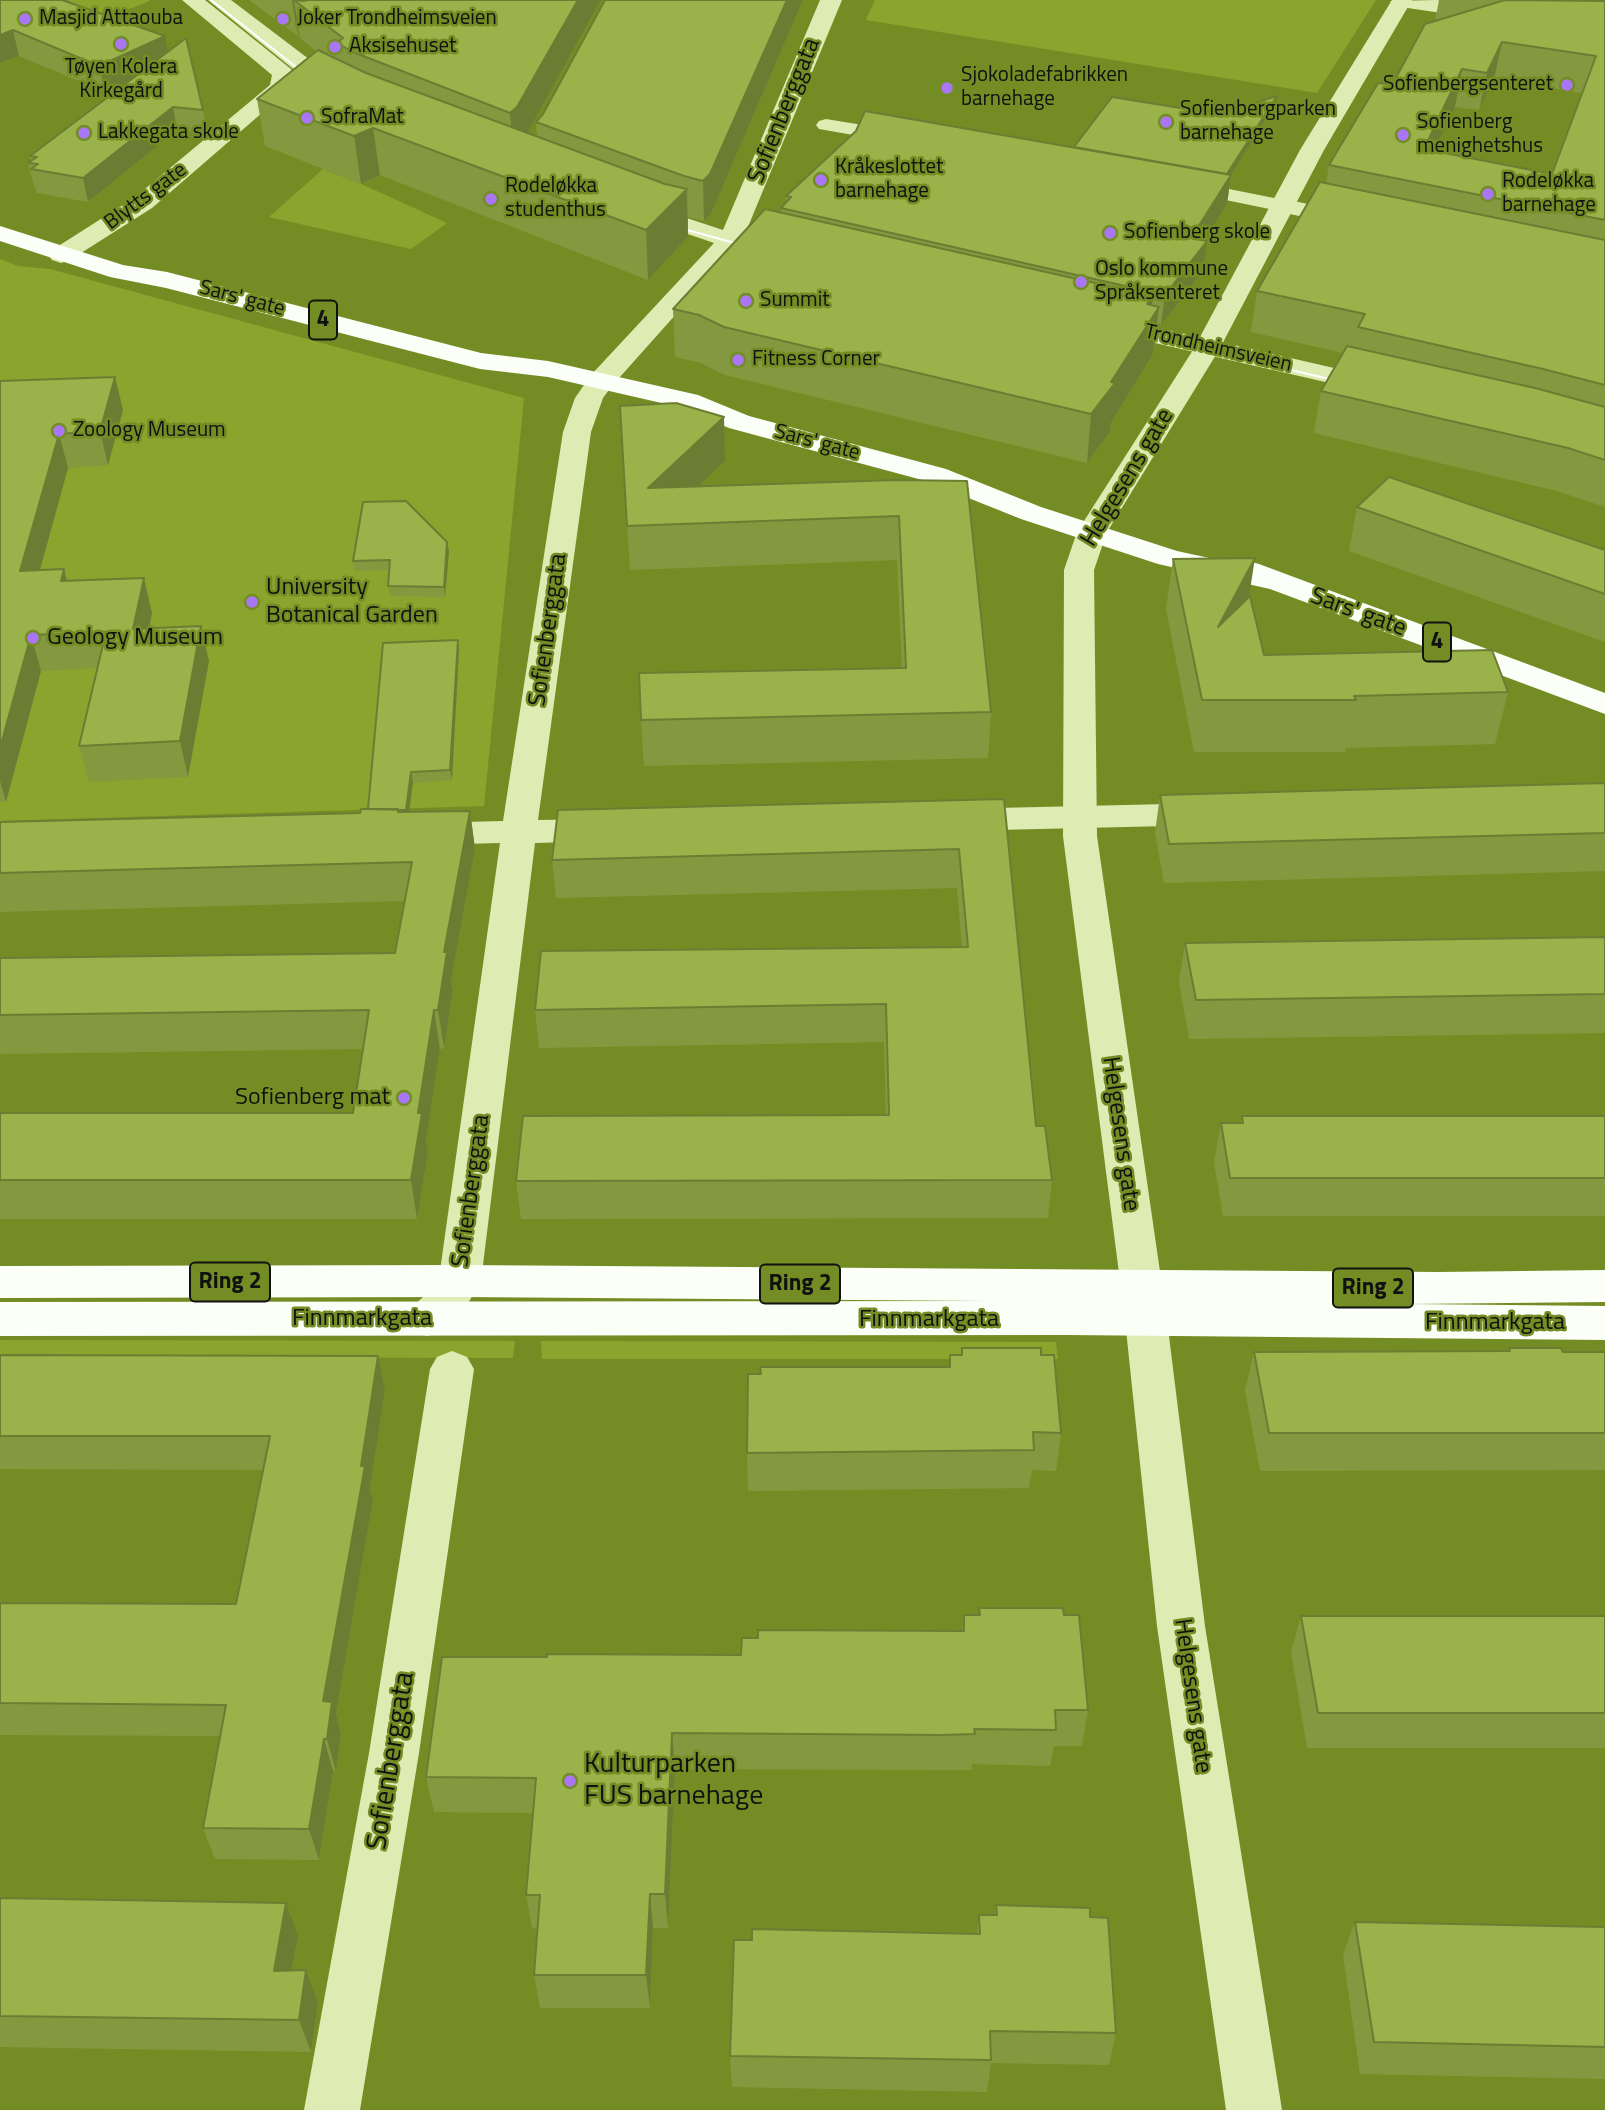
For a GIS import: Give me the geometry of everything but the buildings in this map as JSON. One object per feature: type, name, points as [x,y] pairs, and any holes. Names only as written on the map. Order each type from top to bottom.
[{"type":"main road","name":"Sars' gate","points":[[0,220],[22,224],[119,272],[167,280],[480,361],[548,369],[595,390],[678,415],[739,422],[936,475],[1046,492],[1169,558],[1269,580],[1605,704]]},
{"type":"main road","name":"Sars' gate","points":[[0,233],[70,249]]},
{"type":"main road","name":"Finnmarkgata","points":[[0,1282],[460,1281],[1143,1303],[1605,1323]]},
{"type":"main road","name":"Finnmarkgata","points":[[0,1319],[427,1319],[1143,1303],[1605,1286]]},
{"type":"street","name":"Blytts gate","points":[[70,249],[143,203],[276,93],[284,80],[283,74],[192,0]]},
{"type":"street","points":[[218,0],[326,84],[362,103]]},
{"type":"street","name":"Sofienberggata","points":[[427,1319],[448,1300],[460,1281],[577,432],[595,390],[731,238],[742,218],[831,0]]},
{"type":"street","points":[[1402,1],[1510,17]]},
{"type":"street","name":"Helgesens gate","points":[[1254,2110],[1181,1626],[1143,1303],[1079,817],[1077,591],[1083,555],[1099,521],[1208,347],[1312,150],[1402,1]]},
{"type":"street","points":[[826,125],[920,141]]},
{"type":"street","points":[[1167,183],[1381,226]]},
{"type":"street","points":[[614,200],[677,225],[808,255]]},
{"type":"street","name":"Trondheimsveien","points":[[1080,317],[1405,392]]},
{"type":"street","points":[[916,821],[1248,813]]},
{"type":"street","points":[[384,834],[642,829]]},
{"type":"street","name":"Sofienberggata","points":[[332,2110],[394,1753],[452,1369]]},
{"type":"green space","points":[[67,0],[149,0],[150,1],[103,19]]},
{"type":"green space","points":[[875,0],[1376,0],[1317,93],[866,20]]},
{"type":"green space","points":[[323,169],[447,223],[411,249],[269,217]]},
{"type":"green space","name":"University Botanical Garden","points":[[0,259],[18,266],[50,269],[524,398],[484,806],[0,821]]},
{"type":"green space","points":[[0,1340],[515,1341],[513,1358],[0,1357]]},
{"type":"green space","points":[[541,1341],[1056,1342],[1058,1359],[542,1359]]},
{"type":"tram line","points":[[211,0],[310,78]]},
{"type":"tram line","points":[[669,225],[753,248]]},
{"type":"tram line","points":[[1135,334],[1347,383]]},
{"type":"place","name":"Masjid Attaouba","points":[[25,19]]},
{"type":"place","name":"Joker Trondheimsveien","points":[[283,19]]},
{"type":"place","name":"Tøyen Kolera Kirkegård","points":[[121,44]]},
{"type":"place","name":"Aksisehuset","points":[[335,47]]},
{"type":"place","name":"Sofienbergsenteret","points":[[1567,85]]},
{"type":"place","name":"Sjokoladefabrikken barnehage","points":[[947,88]]},
{"type":"place","name":"SofraMat","points":[[307,118]]},
{"type":"place","name":"Sofienbergparken barnehage","points":[[1166,122]]},
{"type":"place","name":"Lakkegata skole","points":[[84,133]]},
{"type":"place","name":"Sofienberg menighetshus","points":[[1403,135]]},
{"type":"place","name":"Kråkeslottet barnehage","points":[[821,180]]},
{"type":"place","name":"Rodeløkka barnehage","points":[[1488,194]]},
{"type":"place","name":"Rodeløkka studenthus","points":[[491,199]]},
{"type":"place","name":"Sofienberg skole","points":[[1110,233]]},
{"type":"place","name":"Oslo kommune Språksenteret","points":[[1081,282]]},
{"type":"place","name":"Summit","points":[[746,301]]},
{"type":"place","name":"Fitness Corner","points":[[738,360]]},
{"type":"place","name":"Zoology Museum","points":[[59,431]]},
{"type":"place","name":"University Botanical Garden","points":[[252,602]]},
{"type":"place","name":"Geology Museum","points":[[33,638]]},
{"type":"place","name":"Sofienberg mat","points":[[404,1098]]},
{"type":"place","name":"Kulturparken FUS barnehage","points":[[570,1781]]}]
